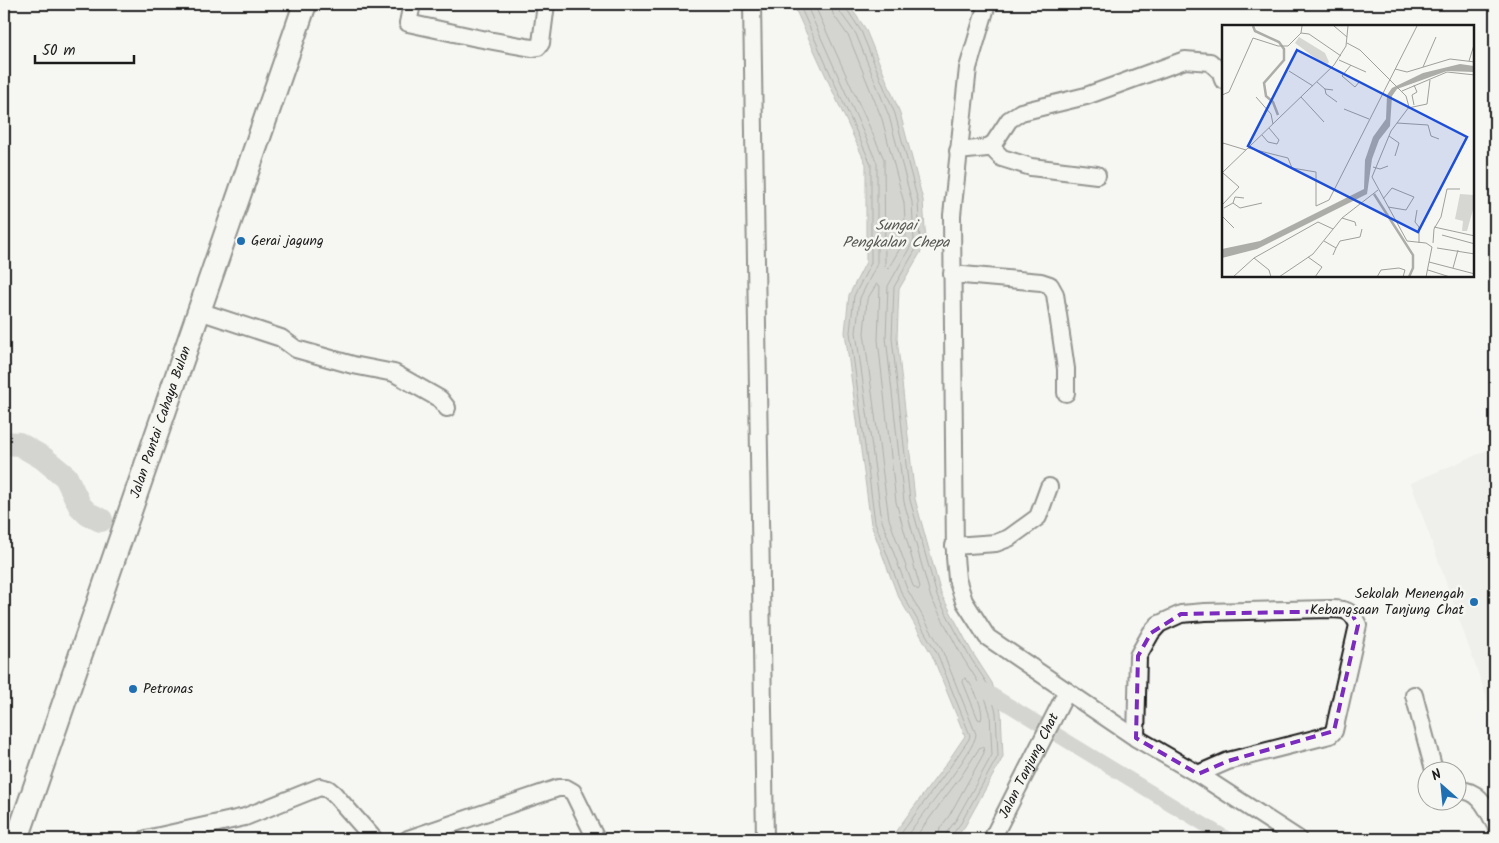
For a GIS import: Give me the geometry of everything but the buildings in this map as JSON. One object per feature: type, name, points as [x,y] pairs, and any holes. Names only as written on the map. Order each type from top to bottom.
[{"type":"main road","name":"Jalan Pantai Cahaya Bulan","points":[[17,839],[305,4]]},
{"type":"street","points":[[412,4],[408,23],[532,48],[538,47],[541,43],[546,4]]},
{"type":"street","points":[[752,4],[765,839]]},
{"type":"street","points":[[988,4],[968,68],[951,229],[954,546],[957,579],[964,601],[988,637],[1136,738],[1198,774],[1298,839]]},
{"type":"street","points":[[958,151],[987,148],[994,143],[1009,120],[1014,116],[1086,96],[1184,60],[1210,62],[1221,72],[1222,76]]},
{"type":"street","points":[[990,146],[1002,158],[1022,164],[1097,175]]},
{"type":"street","points":[[952,274],[1041,282],[1050,285],[1055,294],[1066,370],[1066,393]]},
{"type":"street","points":[[199,311],[281,338],[296,349],[353,365],[394,373],[440,400],[447,408]]},
{"type":"street","points":[[954,546],[996,543],[1009,538],[1038,517],[1049,488]]},
{"type":"street","points":[[1136,738],[1138,656],[1151,633],[1159,624],[1181,614],[1205,612],[1331,609],[1350,611],[1355,616],[1358,625],[1334,731],[1330,734],[1228,761],[1198,774]]},
{"type":"street","name":"Jalan Tanjung Chat","points":[[992,839],[1067,691]]},
{"type":"street","points":[[1414,695],[1431,760]]},
{"type":"street","points":[[146,839],[245,817],[320,787],[328,789],[334,794],[374,839]]},
{"type":"street","points":[[408,839],[558,788],[566,788],[573,792],[596,839]]},
{"type":"street","points":[[1466,791],[1474,793],[1484,802],[1495,824]]},
{"type":"highlighted area","points":[[1350,611],[1358,625],[1334,731],[1228,761],[1198,774],[1136,738],[1138,656],[1151,633],[1181,614]]},
{"type":"shaded area","name":"Sekolah Menengah Kebangsaan Tanjung Chat","points":[[1495,447],[1495,721],[1411,483]]},
{"type":"water","name":"Sungai Pengkalan Chepa","points":[[793,4],[848,4],[865,28],[900,113],[923,200],[926,243],[899,289],[897,338],[915,499],[941,594],[972,652],[992,683],[1001,711],[1003,757],[965,826],[955,839],[890,839],[965,736],[932,655],[897,594],[871,524],[845,332],[849,295],[866,262],[866,164]]},
{"type":"waterway","points":[[4,443],[19,444],[43,458],[66,477],[80,506],[88,514],[101,520]]},
{"type":"waterway","points":[[981,688],[1041,725]]},
{"type":"waterway","points":[[1054,733],[1228,839]]},
{"type":"place","name":"Gerai jagung","points":[[241,241]]},
{"type":"place","name":"Sekolah Menengah Kebangsaan Tanjung Chat","points":[[1474,602]]},
{"type":"place","name":"Petronas","points":[[133,689]]}]
